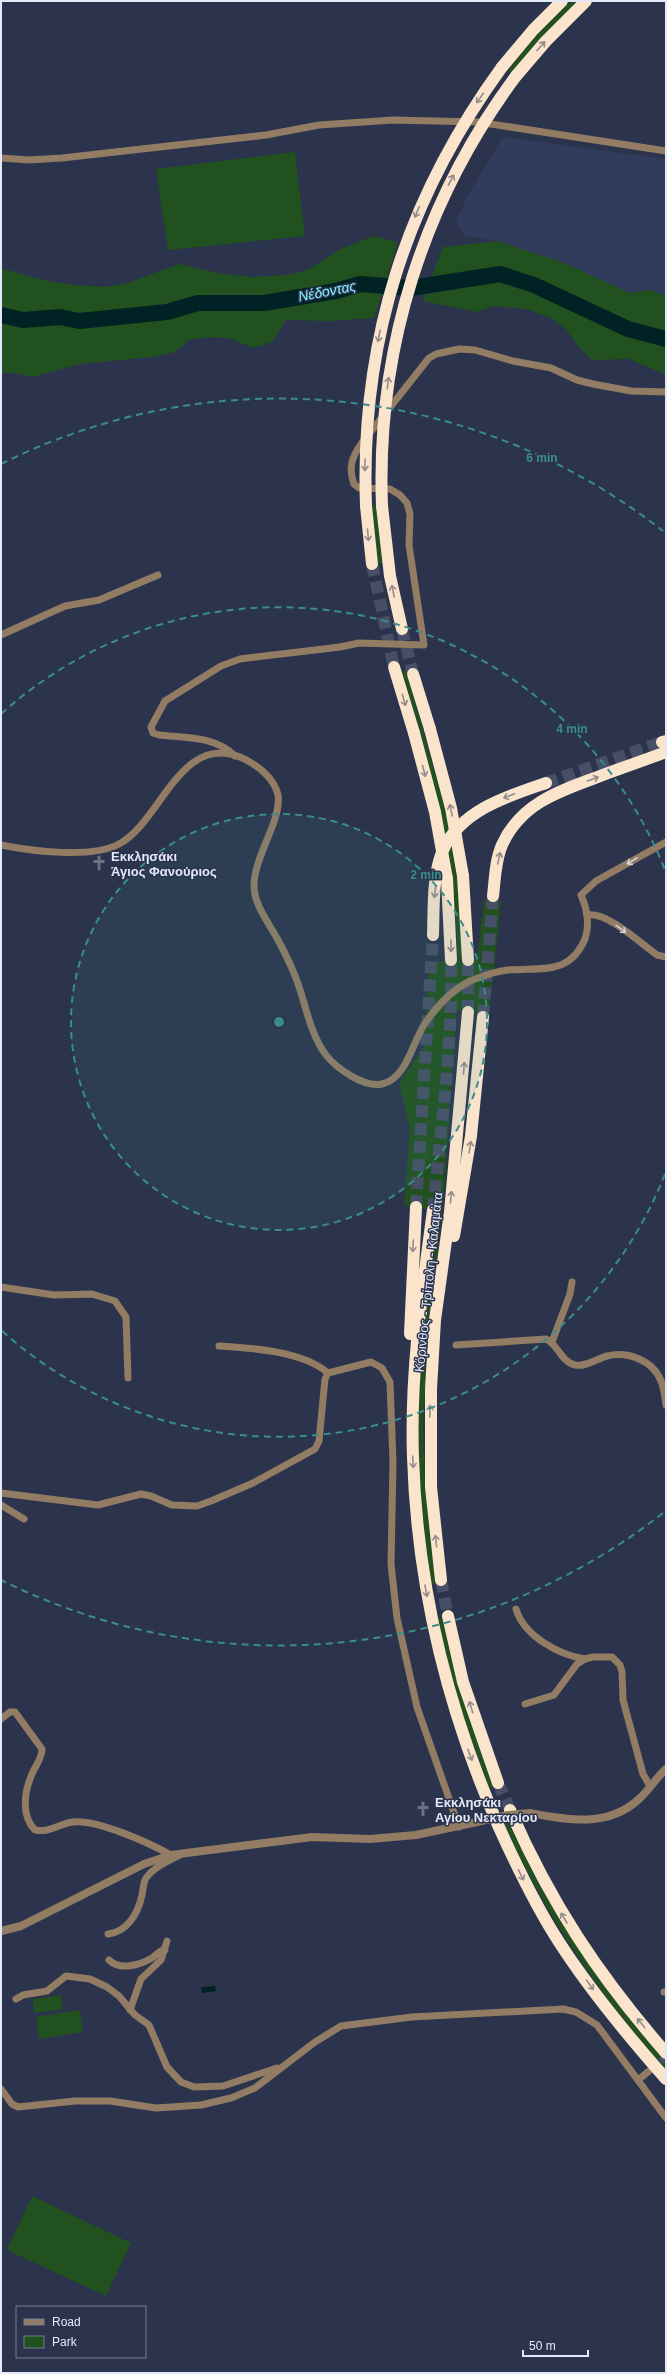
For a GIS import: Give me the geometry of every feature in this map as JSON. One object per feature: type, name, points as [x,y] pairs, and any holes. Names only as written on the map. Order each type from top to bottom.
[{"type":"highway","points":[[372,564],[366,506],[366,432],[373,368],[383,315],[398,264],[417,212],[440,164],[470,112],[502,67],[533,30],[562,1]]},
{"type":"highway","points":[[402,629],[390,576],[382,506],[382,462],[386,399],[399,319],[414,269],[433,219],[455,172],[486,119],[516,76],[546,41],[586,1]]},
{"type":"highway","points":[[394,667],[414,733],[434,812],[446,879],[452,960]]},
{"type":"highway","points":[[413,674],[430,728],[451,808],[463,876],[468,960]]},
{"type":"highway","points":[[493,896],[496,869],[501,846],[511,828],[523,814],[540,800],[560,790],[665,745]]},
{"type":"highway","points":[[433,935],[437,878],[443,851],[449,840],[484,808],[505,797],[546,783]]},
{"type":"highway","name":"Κόρινθος - Τρίπολη - Καλαμάτα","points":[[441,1580],[431,1488],[431,1389],[435,1320],[450,1212],[468,1012]]},
{"type":"highway","points":[[431,1389],[446,1282],[471,1136],[483,1017]]},
{"type":"highway","points":[[413,1423],[410,1330],[416,1207]]},
{"type":"highway","name":"Κόρινθος - Τρίπολη - Καλαμάτα","points":[[433,1210],[419,1318],[413,1423],[414,1488],[424,1583],[447,1687],[476,1772],[517,1866],[558,1942],[607,2008],[666,2079]]},
{"type":"highway","points":[[448,1616],[463,1682],[498,1784]]},
{"type":"highway","points":[[510,1810],[545,1884],[573,1933],[621,1998],[666,2053]]},
{"type":"street","points":[[1,158],[29,160],[62,158],[266,135],[318,125],[393,120],[478,122],[666,151]]},
{"type":"street","points":[[666,392],[631,391],[592,384],[578,380],[551,368],[513,361],[475,350],[459,349],[436,354],[429,358],[415,378],[361,444],[354,455],[350,470],[354,484],[359,488],[390,489],[400,495],[409,508],[409,545],[424,645],[359,643],[340,647],[240,659],[221,666],[165,701],[151,727],[153,733],[159,735],[210,740],[226,747],[235,756],[261,770],[270,780],[276,790],[277,808],[257,862],[254,888],[259,906],[296,979],[317,1041],[333,1063],[358,1079],[373,1084],[388,1082],[403,1068],[424,1025],[440,1003],[455,990],[493,973],[559,967],[574,957],[587,934],[587,915],[581,895],[592,884],[666,842]]},
{"type":"street","points":[[1,635],[65,606],[99,600],[158,575]]},
{"type":"street","points":[[1,846],[53,852],[86,851],[115,846],[132,835],[175,780],[191,765],[218,754],[235,756]]},
{"type":"street","points":[[587,915],[595,914],[605,918],[657,955],[666,957]]},
{"type":"street","points":[[552,1342],[570,1294],[572,1282]]},
{"type":"street","points":[[1,1287],[54,1295],[92,1294],[115,1302],[126,1317],[128,1378]]},
{"type":"street","points":[[456,1345],[538,1339],[552,1342],[564,1359],[572,1365],[580,1366],[617,1354],[626,1354],[647,1364],[661,1380],[666,1405]]},
{"type":"street","points":[[219,1346],[255,1348],[305,1360],[317,1363],[328,1373]]},
{"type":"street","points":[[1,1493],[98,1505],[141,1494],[151,1496],[172,1506],[191,1506],[211,1501],[265,1477],[315,1449],[319,1441],[325,1379],[328,1373],[371,1362],[382,1368],[390,1382],[393,1462],[391,1564],[397,1618],[417,1707],[459,1827]]},
{"type":"street","points":[[1,1505],[24,1519]]},
{"type":"street","points":[[516,1609],[523,1623],[545,1642],[565,1654],[585,1659],[606,1656],[612,1658],[620,1665],[623,1700],[643,1774],[650,1786]]},
{"type":"street","points":[[525,1704],[554,1695],[577,1664],[585,1659]]},
{"type":"street","points":[[1,1719],[10,1712],[15,1712],[42,1749],[42,1755],[31,1775],[26,1801],[25,1814],[29,1824],[35,1830],[52,1830],[73,1822],[94,1824],[134,1838],[171,1855]]},
{"type":"street","points":[[1,1931],[21,1926],[144,1864],[171,1855],[296,1838],[370,1839],[416,1835],[459,1827],[508,1815],[530,1813],[569,1820],[596,1819],[620,1812],[640,1799],[666,1769]]},
{"type":"street","points":[[108,1934],[121,1931],[132,1920],[140,1902],[145,1880],[150,1874],[182,1854]]},
{"type":"street","points":[[130,2010],[141,1979],[157,1966],[165,1950],[167,1941]]},
{"type":"street","points":[[109,1960],[118,1966],[130,1966],[152,1958],[160,1950],[165,1950]]},
{"type":"street","points":[[16,1999],[23,1995],[47,1991],[66,1976],[72,1976],[99,1983],[114,1992],[130,2010],[149,2025],[167,2067],[181,2082],[194,2087],[223,2086],[282,2067]]},
{"type":"street","points":[[124,2002],[134,1996]]},
{"type":"street","points":[[1,2089],[12,2104],[18,2107],[46,2103],[110,2101],[168,2108],[201,2104],[238,2095],[255,2088],[327,2033],[346,2025],[462,2013],[563,2009],[582,2014],[597,2025],[666,2118]]},
{"type":"street","points":[[638,2080],[649,2071]]},
{"type":"shaded area","points":[[503,137],[666,159],[666,296],[650,290],[630,293],[563,263],[498,241],[465,236],[456,222],[467,197]]},
{"type":"shaded area","points":[[215,1986],[216,1991],[202,1993],[201,1987]]},
{"type":"green space","points":[[571,1],[577,1],[542,36],[511,73],[508,70],[538,34]]},
{"type":"green space","points":[[295,152],[305,236],[168,250],[156,169]]},
{"type":"green space","points":[[373,236],[398,242],[374,318],[329,321],[286,320],[272,342],[252,348],[233,339],[212,337],[189,340],[175,352],[153,357],[80,364],[32,377],[14,373],[1,373],[1,268],[42,280],[73,285],[103,287],[125,284],[179,264],[223,274],[254,277],[286,275],[307,270],[341,249]]},
{"type":"green space","points":[[498,241],[564,263],[630,293],[650,290],[666,296],[666,375],[629,359],[592,360],[578,346],[565,328],[551,318],[526,309],[492,306],[478,312],[423,301],[443,247]]},
{"type":"green space","points":[[376,505],[382,563],[378,563],[372,506]]},
{"type":"green space","points":[[406,670],[445,809],[458,886],[462,959],[458,959],[456,922],[447,849],[440,813],[402,671]]},
{"type":"green space","points":[[484,900],[501,902],[489,1015],[456,1010],[443,1210],[429,1318],[423,1422],[425,1487],[436,1583],[431,1584],[421,1488],[419,1425],[424,1333],[439,1210],[404,1206],[410,1128],[399,1083],[424,1047],[429,962],[477,960]]},
{"type":"green space","points":[[442,1618],[458,1684],[493,1787],[489,1788],[453,1686],[437,1619]]},
{"type":"green space","points":[[504,1812],[537,1881],[575,1944],[618,2004],[666,2062],[666,2070],[616,2010],[572,1948],[534,1884],[517,1850],[500,1814]]},
{"type":"green space","points":[[61,1995],[63,2009],[34,2013],[33,1999]]},
{"type":"green space","points":[[80,2010],[83,2032],[39,2039],[36,2017]]},
{"type":"green space","points":[[32,2196],[131,2243],[106,2296],[7,2250]]},
{"type":"waterway","name":"Νέδoντας","points":[[1,315],[23,320],[60,317],[79,321],[167,312],[198,303],[264,303],[336,291],[360,284],[411,288],[500,274],[534,285],[628,329],[666,339]]},
{"type":"tunnel","points":[[372,564],[394,667]]},
{"type":"tunnel","points":[[402,629],[413,674]]},
{"type":"tunnel","points":[[546,783],[662,742]]},
{"type":"tunnel","points":[[483,1017],[493,896]]},
{"type":"tunnel","points":[[416,1207],[433,935]]},
{"type":"tunnel","points":[[433,1210],[448,1054],[451,960]]},
{"type":"tunnel","points":[[468,960],[468,1012]]},
{"type":"tunnel","points":[[441,1580],[448,1616]]},
{"type":"tunnel","points":[[498,1783],[510,1810]]},
{"type":"tunnel","points":[[652,2068],[666,2057]]},
{"type":"place","name":"Εκκλησάκι Άγιος Φανούριος","points":[[99,863]]},
{"type":"place","name":"Εκκλησάκι Αγίου Νεκταρίου","points":[[423,1809]]}]
